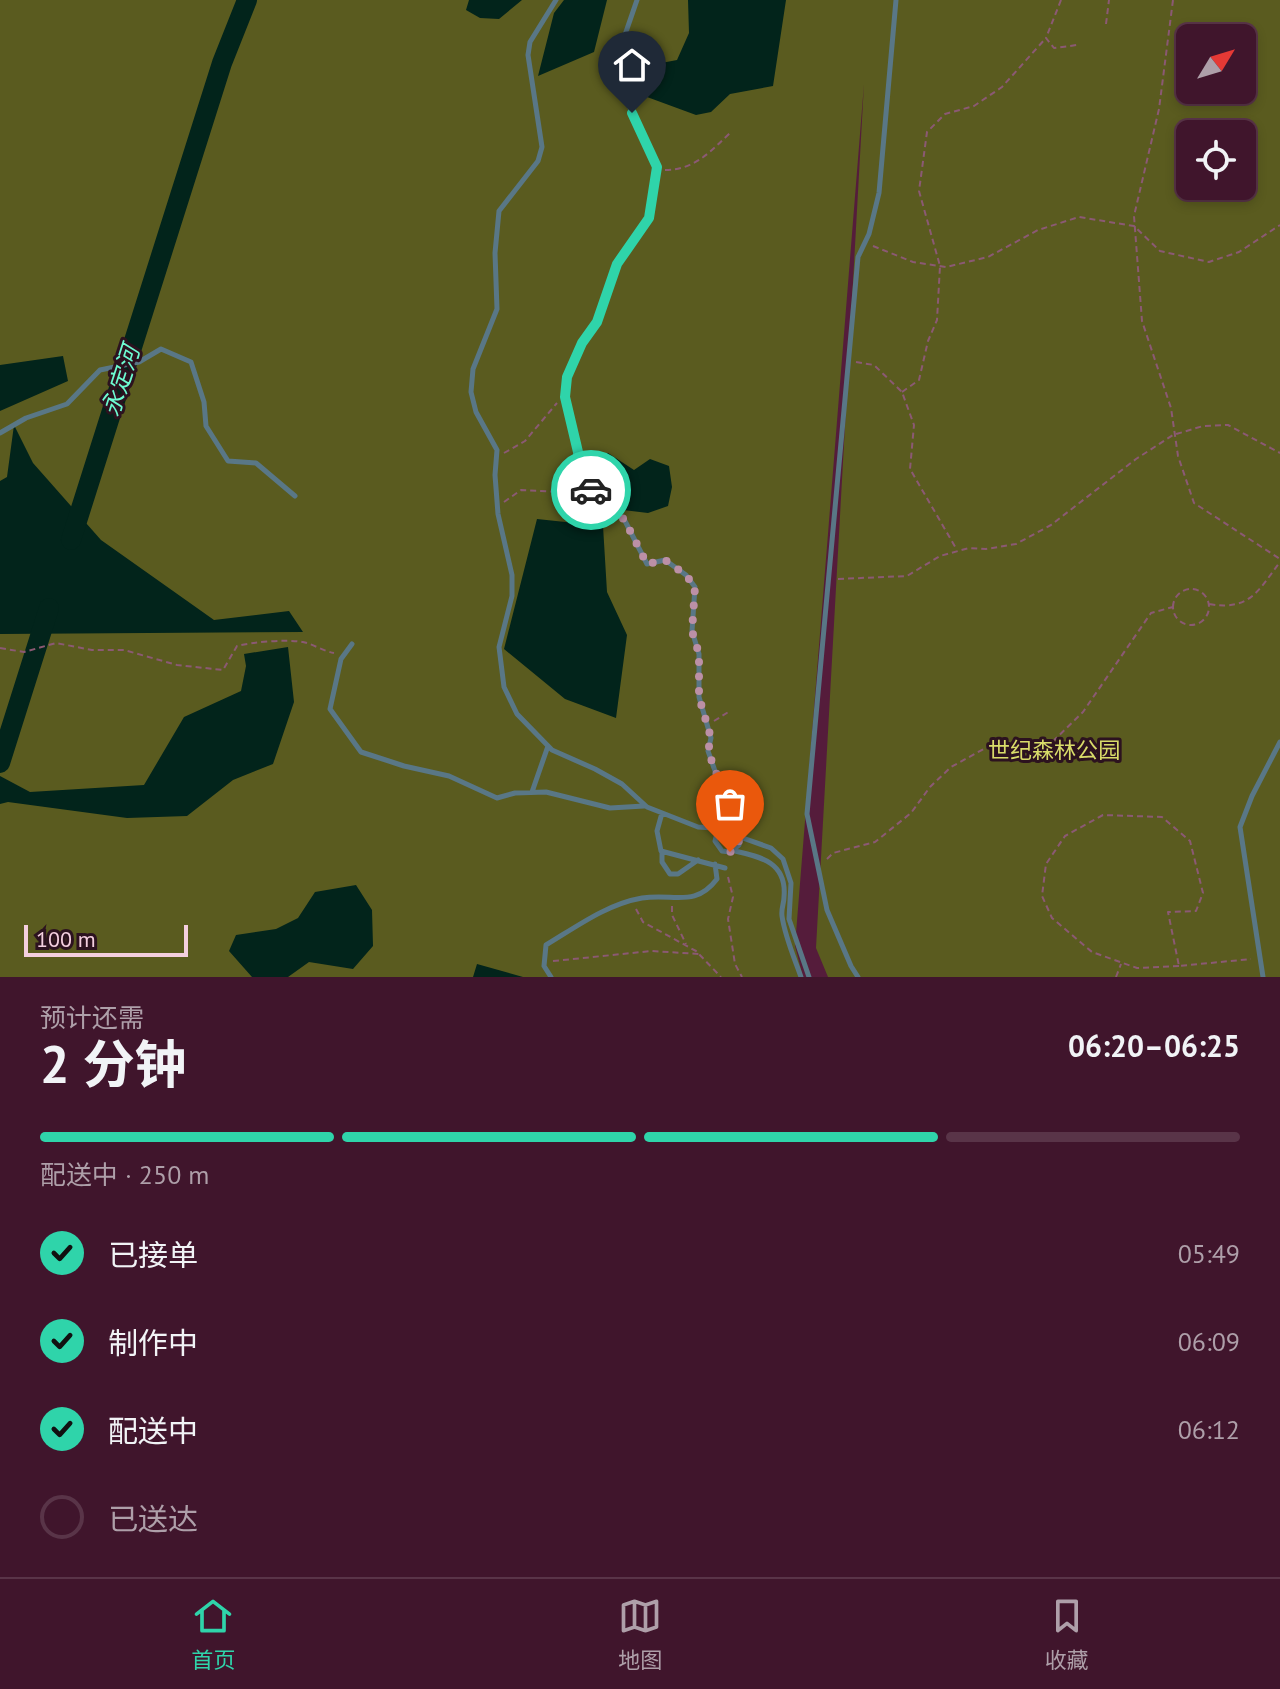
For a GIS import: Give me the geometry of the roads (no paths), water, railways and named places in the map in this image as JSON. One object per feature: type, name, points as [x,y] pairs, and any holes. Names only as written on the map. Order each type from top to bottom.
[{"type":"lane","points":[[556,0],[537,28],[528,55],[542,147],[538,161],[499,211],[495,253],[497,309],[473,369],[471,392],[476,412],[497,450],[497,508],[512,575],[512,596],[499,647],[504,687],[517,714],[548,746],[622,784],[645,805],[662,813],[698,827],[735,829]]},
{"type":"lane","points":[[619,68],[618,55],[637,0]]},
{"type":"lane","points":[[858,977],[827,910],[807,814],[858,257],[879,193],[896,0]]},
{"type":"lane","points":[[612,87],[626,99],[652,152],[656,170],[649,218],[617,264],[597,322],[582,343],[567,377],[566,392],[579,473],[608,509],[624,519],[647,564],[665,560],[686,575],[695,587],[692,631],[699,654],[699,697],[711,738],[708,751],[740,837],[771,848],[783,859],[791,883],[789,919],[809,977]]},
{"type":"lane","points":[[0,433],[26,418],[67,404],[100,370],[139,362],[161,349],[191,362],[204,402],[206,426],[228,461],[256,463],[295,496]]},
{"type":"lane","points":[[352,644],[344,655],[333,687],[330,709],[361,752],[449,776],[497,798],[515,793],[546,792],[610,808],[645,805]]},
{"type":"lane","points":[[1263,977],[1240,827],[1280,742]]},
{"type":"lane","points":[[532,792],[548,746]]},
{"type":"lane","points":[[662,813],[657,831],[662,862],[670,874],[678,874],[698,860]]},
{"type":"lane","points":[[727,827],[717,833],[715,841],[722,851],[734,850],[759,856],[772,862],[780,871],[784,885],[781,910],[784,930],[801,977]]},
{"type":"lane","points":[[734,850],[739,845],[740,837]]},
{"type":"lane","points":[[662,851],[725,868]]},
{"type":"lane","points":[[551,977],[544,962],[546,945],[597,913],[635,900],[697,897],[708,891],[717,879],[715,864]]},
{"type":"waterway","name":"永定河","points":[[71,540],[222,63],[247,0]]},
{"type":"waterway","name":"永定河","points":[[0,763],[49,608]]},
{"type":"park label","name":"世纪森林公园","points":[[1054,750]]}]
